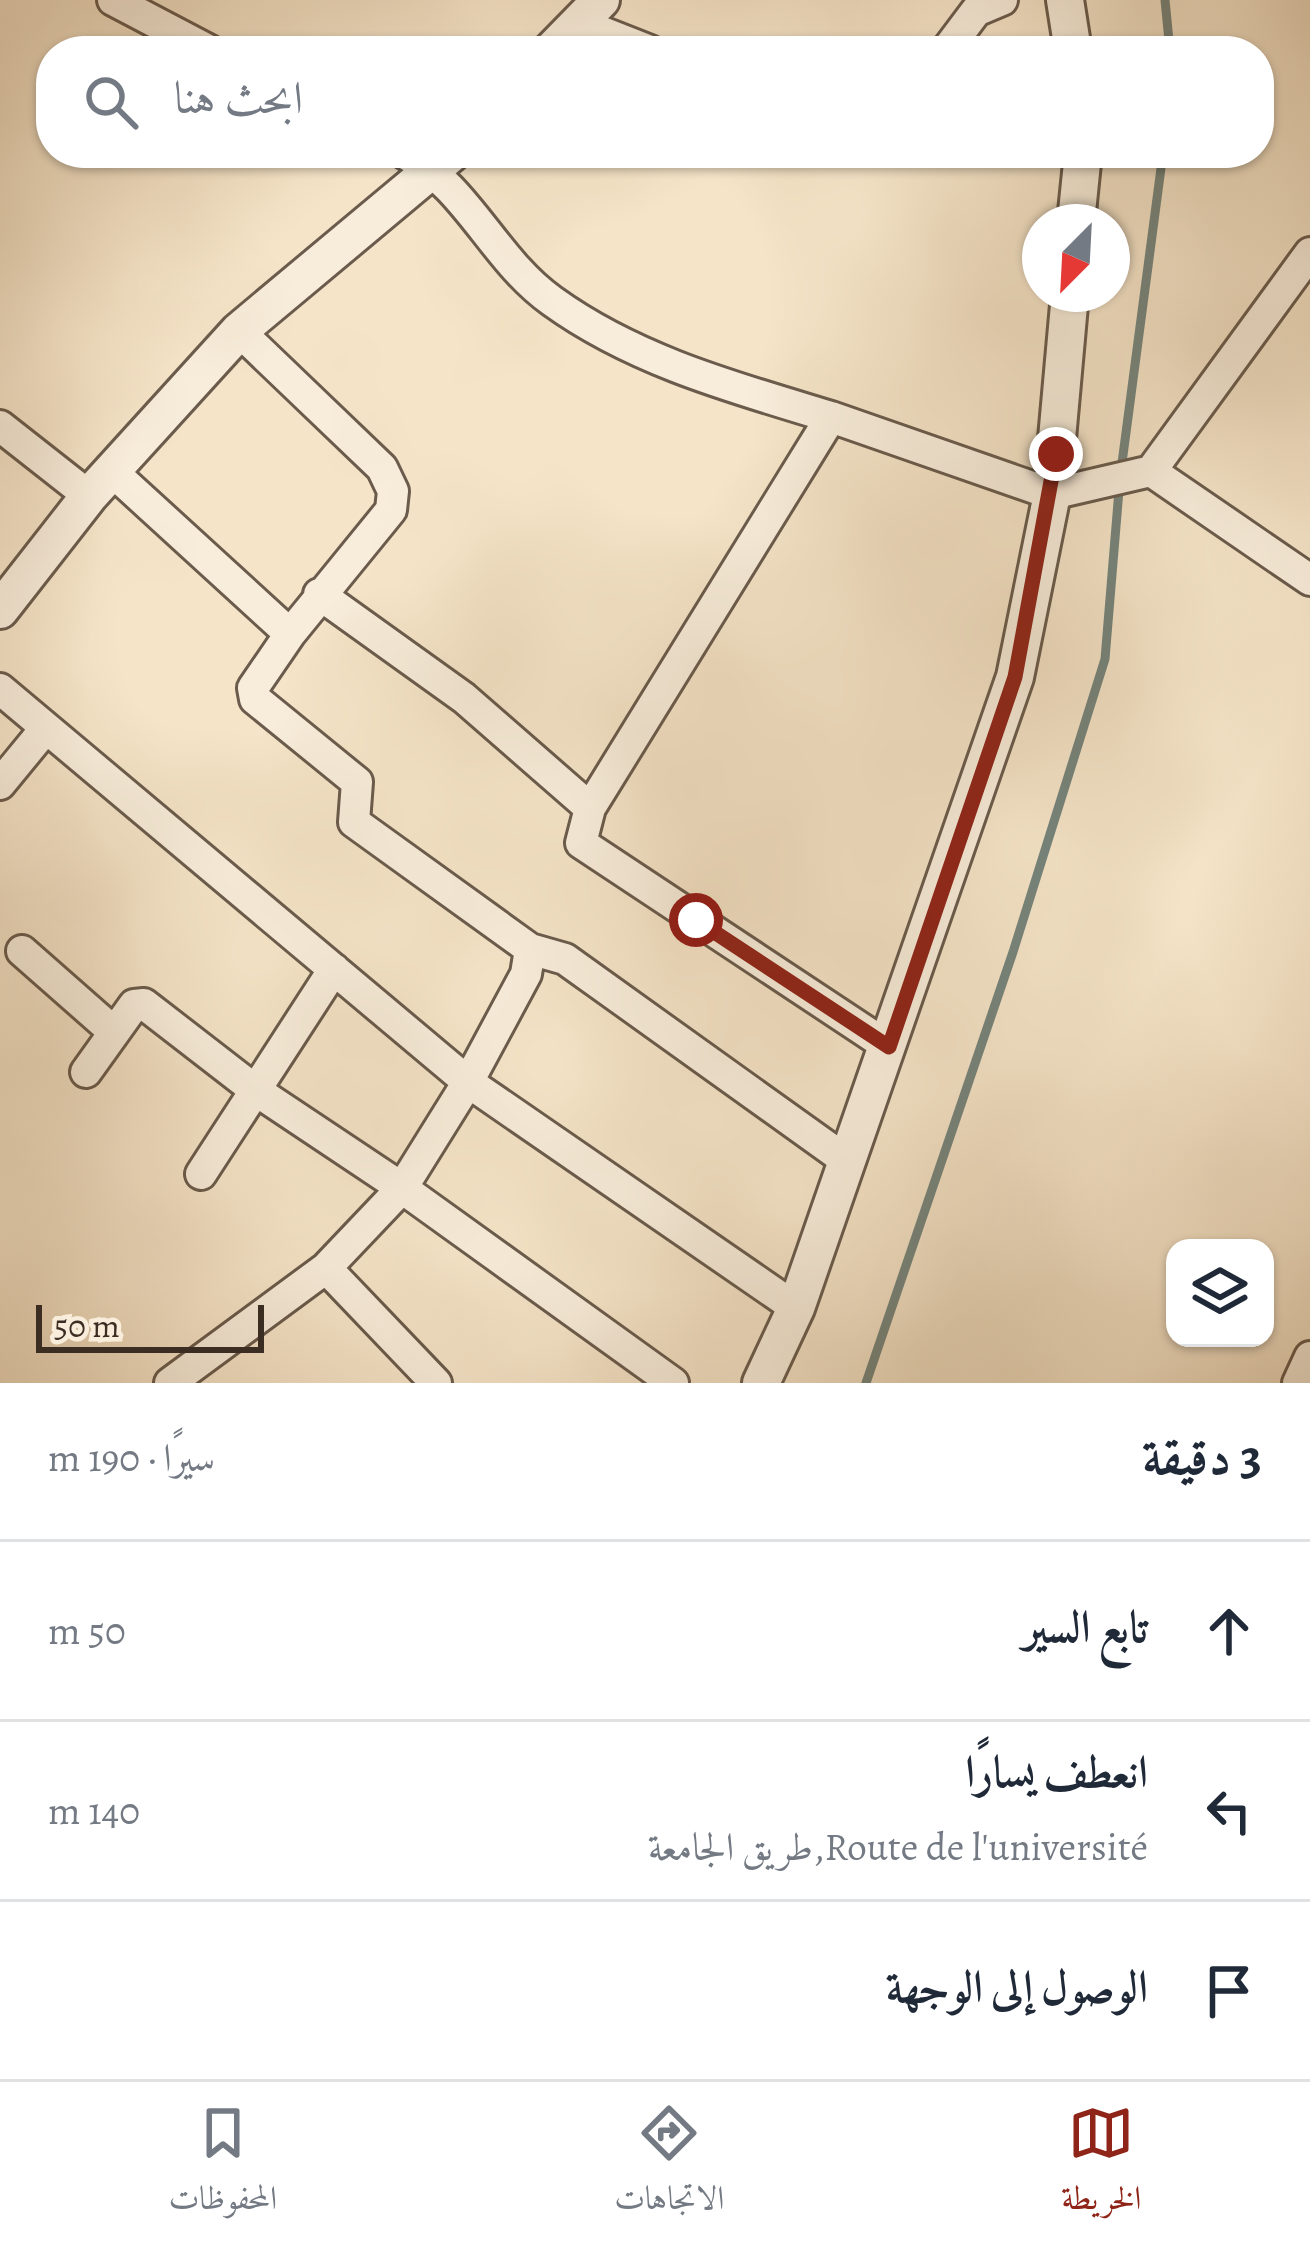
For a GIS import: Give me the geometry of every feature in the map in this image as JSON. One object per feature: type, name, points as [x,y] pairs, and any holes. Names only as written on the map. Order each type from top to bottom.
[{"type":"street","points":[[113,0],[181,36]]},
{"type":"street","points":[[957,36],[976,11],[1002,0]]},
{"type":"street","points":[[1065,0],[1071,36]]},
{"type":"street","points":[[566,36],[590,11],[628,36]]},
{"type":"street","points":[[0,610],[102,485],[239,331],[421,168]]},
{"type":"street","points":[[439,168],[550,300],[678,370],[1052,494],[1151,471],[1310,253]]},
{"type":"street","points":[[1078,204],[1081,168]]},
{"type":"street","points":[[761,1383],[796,1308],[1015,677],[1052,494],[1068,312]]},
{"type":"street","points":[[239,331],[382,468],[393,491],[391,511],[290,634],[253,688],[255,699],[357,782],[354,822],[530,949],[565,959],[847,1161]]},
{"type":"street","points":[[831,417],[590,808],[580,843],[889,1047]]},
{"type":"street","points":[[0,426],[102,485],[290,634]]},
{"type":"street","points":[[1151,471],[1310,580]]},
{"type":"street","points":[[319,594],[464,698],[590,808]]},
{"type":"street","points":[[0,688],[468,1082],[796,1308]]},
{"type":"street","points":[[0,784],[46,728]]},
{"type":"street","points":[[170,1383],[326,1268],[402,1188],[468,1082],[526,974],[530,949]]},
{"type":"street","points":[[22,951],[114,1032]]},
{"type":"street","points":[[201,1174],[334,969]]},
{"type":"street","points":[[86,1072],[134,1005],[144,1004],[255,1090],[402,1188],[673,1383]]},
{"type":"street","points":[[326,1268],[436,1383]]},
{"type":"street","points":[[1298,1383],[1310,1357]]},
{"type":"waterway","points":[[1165,0],[1169,36]]},
{"type":"waterway","points":[[866,1383],[1013,952],[1105,659],[1120,478],[1161,168]]},
{"type":"route","points":[[696,920],[889,1047],[1015,677],[1056,454]]}]
